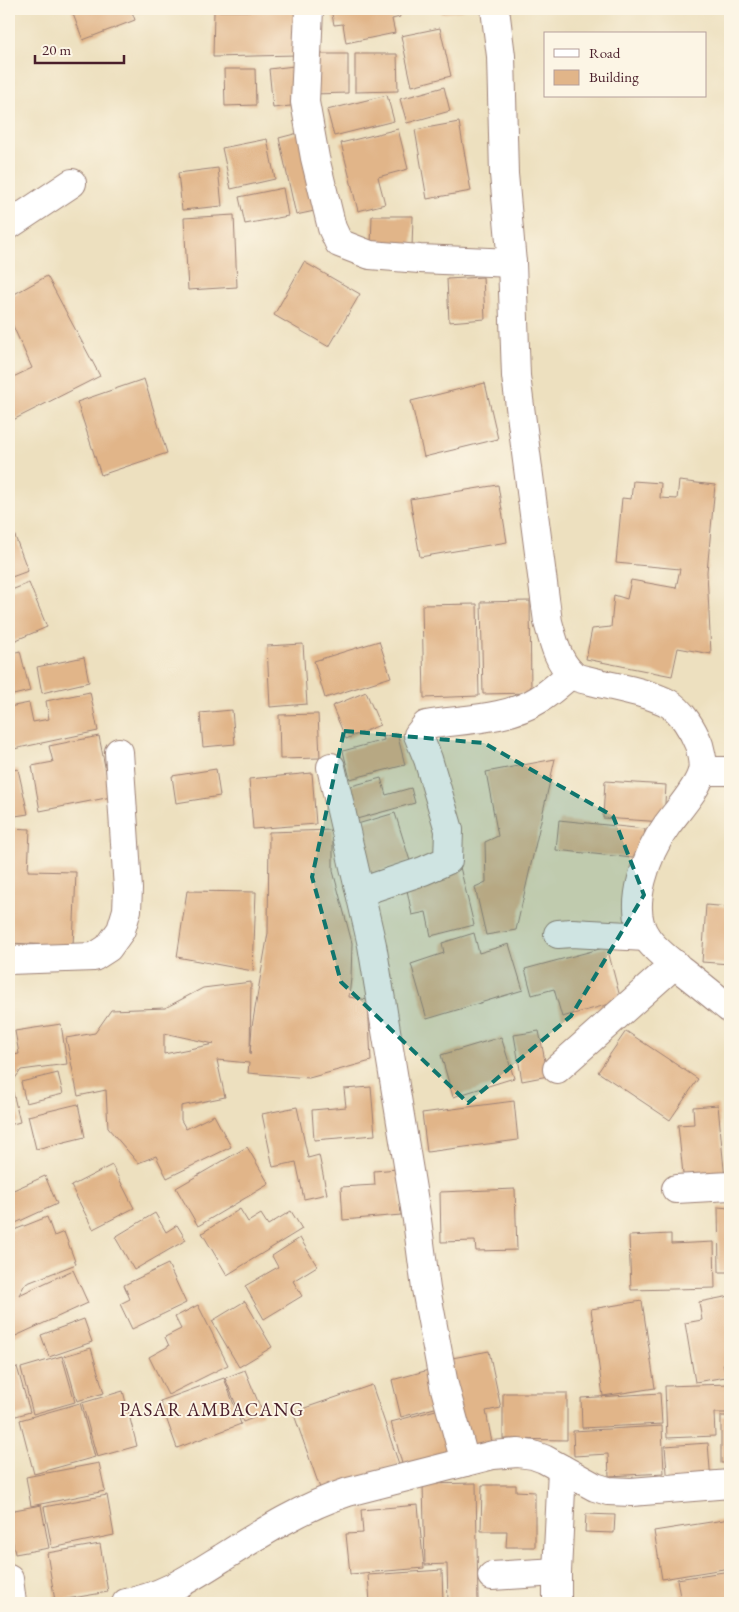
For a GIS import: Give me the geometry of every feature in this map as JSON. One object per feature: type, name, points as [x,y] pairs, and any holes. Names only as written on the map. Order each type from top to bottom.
[{"type":"street","points":[[309,9],[306,102],[315,158],[332,228],[339,243],[370,255],[512,263]]},
{"type":"street","points":[[496,9],[501,56],[504,174],[512,263],[516,376],[548,622],[557,651],[571,674],[584,680],[653,697],[669,704],[680,713],[692,730],[699,746],[703,771],[697,784],[665,827],[649,858],[639,891],[640,922],[646,937],[675,964],[730,1009]]},
{"type":"street","points":[[9,225],[72,183]]},
{"type":"street","points":[[360,892],[423,871],[448,860],[449,830],[428,759],[418,735],[426,725],[495,716],[520,709],[537,700],[571,674]]},
{"type":"street","points":[[9,960],[94,957],[108,948],[121,930],[127,910],[128,889],[119,752]]},
{"type":"street","points":[[331,767],[372,944],[417,1220],[426,1288],[444,1384],[465,1462]]},
{"type":"street","points":[[703,771],[730,771]]},
{"type":"street","points":[[558,934],[646,937]]},
{"type":"street","points":[[556,1069],[675,964]]},
{"type":"street","points":[[676,1189],[730,1186]]},
{"type":"street","points":[[126,1603],[144,1600],[167,1591],[285,1519],[324,1500],[493,1455],[518,1453],[532,1455],[544,1459],[595,1487],[620,1492],[730,1484]]},
{"type":"street","points":[[557,1603],[562,1469]]},
{"type":"street","points":[[492,1576],[557,1572]]},
{"type":"street","points":[[9,1579],[12,1603]]},
{"type":"highlighted area","points":[[344,731],[484,743],[613,816],[644,895],[571,1016],[468,1103],[341,982],[312,877]]},
{"type":"building","points":[[71,9],[131,9],[135,20],[83,40]]},
{"type":"building","points":[[331,9],[398,9],[400,17],[392,19],[395,33],[346,43],[343,24],[334,25]]},
{"type":"building","points":[[440,9],[464,9],[464,10],[441,14]]},
{"type":"building","points":[[214,11],[297,11],[296,55],[213,57]]},
{"type":"building","points":[[440,28],[451,76],[412,86],[401,36]]},
{"type":"building","points":[[313,54],[348,54],[348,93],[313,94]]},
{"type":"building","points":[[355,54],[397,54],[398,91],[355,92]]},
{"type":"building","points":[[294,66],[299,105],[273,108],[269,69]]},
{"type":"building","points":[[224,69],[255,69],[256,105],[225,106]]},
{"type":"building","points":[[444,87],[450,111],[407,123],[400,99]]},
{"type":"building","points":[[387,95],[394,121],[334,136],[327,110]]},
{"type":"building","points":[[459,122],[471,191],[427,199],[415,130]]},
{"type":"building","points":[[398,129],[408,169],[378,177],[385,204],[358,211],[341,143]]},
{"type":"building","points":[[302,132],[319,210],[296,215],[279,138]]},
{"type":"building","points":[[267,139],[275,179],[231,189],[222,148]]},
{"type":"building","points":[[218,168],[222,206],[182,210],[178,173]]},
{"type":"building","points":[[283,188],[288,216],[245,224],[239,197]]},
{"type":"building","points":[[234,215],[237,287],[188,290],[184,218]]},
{"type":"building","points":[[372,216],[413,216],[412,248],[371,247]]},
{"type":"building","points":[[304,262],[360,294],[329,347],[274,315]]},
{"type":"building","points":[[47,276],[100,376],[9,422],[9,379],[32,368],[9,317],[9,297]]},
{"type":"building","points":[[483,277],[485,319],[449,322],[447,279]]},
{"type":"building","points":[[144,379],[167,453],[101,475],[77,402]]},
{"type":"building","points":[[485,383],[498,439],[424,457],[411,401]]},
{"type":"building","points":[[633,481],[661,483],[660,498],[677,499],[679,481],[715,485],[707,572],[711,654],[678,648],[672,676],[586,659],[592,629],[611,627],[614,595],[627,599],[631,580],[676,588],[680,569],[616,563],[622,498],[631,499]]},
{"type":"building","points":[[498,485],[507,542],[420,557],[410,499]]},
{"type":"building","points":[[9,520],[28,571],[9,578]]},
{"type":"building","points":[[29,583],[47,627],[9,643],[9,591]]},
{"type":"building","points":[[530,601],[531,693],[483,694],[481,602]]},
{"type":"building","points":[[477,604],[479,696],[424,698],[422,605]]},
{"type":"building","points":[[379,641],[391,677],[325,698],[314,661]]},
{"type":"building","points":[[303,644],[307,704],[270,707],[267,646]]},
{"type":"building","points":[[20,651],[30,691],[9,696],[9,654]]},
{"type":"building","points":[[84,657],[89,682],[42,693],[37,667]]},
{"type":"building","points":[[90,692],[98,731],[9,750],[9,707],[29,703],[33,722],[49,719],[46,701]]},
{"type":"building","points":[[366,692],[380,725],[346,739],[332,706]]},
{"type":"building","points":[[232,710],[235,744],[203,747],[200,713]]},
{"type":"building","points":[[318,714],[320,758],[280,759],[279,715]]},
{"type":"building","points":[[397,733],[405,765],[350,779],[343,751],[384,740],[383,737]]},
{"type":"building","points":[[99,736],[111,797],[40,811],[32,766],[53,762],[49,746]]},
{"type":"building","points":[[555,759],[516,930],[486,935],[475,887],[486,882],[485,842],[498,836],[486,772]]},
{"type":"building","points":[[18,769],[28,814],[9,817],[9,771]]},
{"type":"building","points":[[216,769],[220,796],[176,803],[172,776]]},
{"type":"building","points":[[312,773],[316,824],[253,829],[249,779]]},
{"type":"building","points":[[381,778],[386,795],[411,788],[415,803],[353,820],[344,788]]},
{"type":"building","points":[[605,781],[666,785],[664,822],[603,818]]},
{"type":"building","points":[[395,813],[410,861],[369,874],[354,825]]},
{"type":"building","points":[[559,820],[645,829],[642,859],[556,850]]},
{"type":"building","points":[[9,828],[30,829],[28,871],[76,872],[73,946],[9,943]]},
{"type":"building","points":[[333,830],[333,871],[352,943],[349,997],[368,1000],[371,1061],[309,1078],[248,1073],[249,1063],[217,1060],[225,1097],[181,1106],[181,1120],[186,1129],[214,1115],[231,1147],[167,1178],[156,1156],[138,1163],[108,1128],[106,1090],[78,1096],[66,1038],[95,1033],[111,1010],[165,1008],[203,988],[251,982],[250,1055],[252,1026],[268,933],[269,832]],"holes":[[[164,1033],[214,1044],[164,1054]]]},
{"type":"building","points":[[460,867],[474,925],[431,936],[426,912],[412,915],[405,880]]},
{"type":"building","points":[[187,891],[256,892],[253,971],[177,957]]},
{"type":"building","points":[[706,905],[730,907],[730,964],[702,962]]},
{"type":"building","points":[[474,933],[479,953],[509,944],[523,990],[427,1019],[411,964],[444,953],[442,943]]},
{"type":"building","points":[[607,947],[621,1001],[562,1017],[554,989],[532,995],[525,969]]},
{"type":"building","points":[[61,1024],[67,1064],[21,1070],[11,1084],[20,1122],[9,1125],[9,1056],[19,1054],[15,1031]]},
{"type":"building","points":[[539,1031],[548,1076],[522,1081],[514,1035]]},
{"type":"building","points":[[626,1031],[698,1079],[670,1120],[598,1072]]},
{"type":"building","points":[[501,1037],[514,1078],[453,1097],[441,1055]]},
{"type":"building","points":[[58,1073],[63,1094],[26,1103],[21,1082]]},
{"type":"building","points":[[371,1087],[375,1135],[314,1140],[312,1110],[346,1107],[344,1089]]},
{"type":"building","points":[[514,1101],[518,1140],[427,1152],[422,1113]]},
{"type":"building","points":[[78,1104],[85,1137],[36,1149],[28,1116]]},
{"type":"building","points":[[718,1105],[725,1180],[684,1184],[678,1125],[694,1124],[693,1107]]},
{"type":"building","points":[[297,1107],[308,1158],[319,1155],[327,1194],[304,1199],[296,1162],[273,1167],[262,1114]]},
{"type":"building","points":[[247,1147],[269,1184],[198,1226],[176,1188]]},
{"type":"building","points":[[112,1165],[134,1208],[93,1229],[71,1186]]},
{"type":"building","points":[[398,1169],[401,1215],[343,1220],[341,1187],[375,1185],[374,1171]]},
{"type":"building","points":[[45,1176],[57,1204],[9,1226],[9,1192]]},
{"type":"building","points":[[515,1189],[517,1250],[476,1251],[475,1241],[441,1242],[440,1192]]},
{"type":"building","points":[[718,1207],[730,1208],[730,1272],[719,1272]]},
{"type":"building","points":[[240,1209],[248,1222],[261,1214],[268,1225],[291,1211],[302,1229],[227,1275],[202,1233]]},
{"type":"building","points":[[155,1213],[166,1232],[177,1225],[186,1240],[134,1270],[115,1237]]},
{"type":"building","points":[[47,1217],[54,1236],[64,1232],[76,1264],[25,1284],[19,1295],[73,1270],[88,1303],[9,1339],[9,1232]]},
{"type":"building","points":[[671,1234],[671,1244],[714,1242],[715,1288],[631,1290],[629,1236]]},
{"type":"building","points":[[300,1238],[317,1266],[293,1281],[302,1296],[264,1319],[245,1286],[278,1267],[272,1256]]},
{"type":"building","points":[[168,1264],[186,1303],[132,1329],[120,1304],[130,1299],[124,1285]]},
{"type":"building","points":[[730,1296],[730,1362],[723,1364],[726,1377],[695,1382],[685,1323],[702,1320],[699,1302]]},
{"type":"building","points":[[245,1301],[272,1347],[239,1367],[212,1321]]},
{"type":"building","points":[[642,1301],[655,1388],[603,1396],[591,1309]]},
{"type":"building","points":[[198,1305],[228,1365],[168,1395],[149,1357],[169,1346],[165,1337],[181,1329],[175,1317]]},
{"type":"building","points":[[84,1319],[92,1342],[49,1357],[41,1335]]},
{"type":"building","points":[[91,1348],[104,1393],[77,1401],[64,1356]]},
{"type":"building","points":[[489,1351],[501,1408],[486,1411],[493,1448],[467,1453],[447,1359]]},
{"type":"building","points":[[62,1356],[75,1402],[33,1414],[21,1368]]},
{"type":"building","points":[[17,1367],[30,1412],[9,1418],[9,1370]]},
{"type":"building","points":[[436,1368],[446,1405],[401,1417],[392,1380]]},
{"type":"building","points":[[245,1370],[263,1414],[243,1422],[225,1378]]},
{"type":"building","points":[[224,1378],[241,1424],[177,1448],[160,1401]]},
{"type":"building","points":[[730,1384],[729,1413],[714,1413],[715,1436],[667,1438],[665,1386]]},
{"type":"building","points":[[372,1385],[399,1464],[321,1491],[293,1412]]},
{"type":"building","points":[[123,1391],[137,1446],[97,1457],[82,1403]]},
{"type":"building","points":[[503,1393],[567,1393],[567,1440],[503,1439]]},
{"type":"building","points":[[660,1393],[662,1424],[582,1428],[581,1398]]},
{"type":"building","points":[[80,1403],[95,1457],[34,1474],[20,1420]]},
{"type":"building","points":[[447,1407],[461,1460],[405,1475],[391,1422]]},
{"type":"building","points":[[721,1416],[730,1416],[730,1463],[721,1463]]},
{"type":"building","points":[[662,1426],[664,1473],[609,1476],[608,1454],[574,1456],[573,1431]]},
{"type":"building","points":[[708,1443],[711,1482],[668,1486],[665,1446]]},
{"type":"building","points":[[99,1463],[105,1491],[31,1506],[26,1477]]},
{"type":"building","points":[[476,1483],[478,1603],[448,1603],[447,1564],[425,1565],[423,1484]]},
{"type":"building","points":[[482,1485],[516,1485],[516,1491],[535,1492],[535,1547],[506,1547],[507,1531],[481,1531]]},
{"type":"building","points":[[107,1495],[114,1535],[52,1548],[44,1507]]},
{"type":"building","points":[[41,1505],[49,1548],[15,1554],[9,1511]]},
{"type":"building","points":[[418,1505],[424,1568],[350,1574],[346,1534],[363,1533],[361,1510]]},
{"type":"building","points":[[586,1514],[615,1515],[614,1533],[585,1532]]},
{"type":"building","points":[[730,1519],[730,1568],[662,1579],[654,1531]]},
{"type":"building","points":[[100,1544],[108,1592],[55,1601],[47,1553]]},
{"type":"building","points":[[442,1570],[443,1603],[370,1603],[368,1575]]},
{"type":"building","points":[[730,1571],[730,1603],[681,1603],[677,1579]]},
{"type":"district","name":"PASAR AMBACANG","points":[[212,1409]]}]
